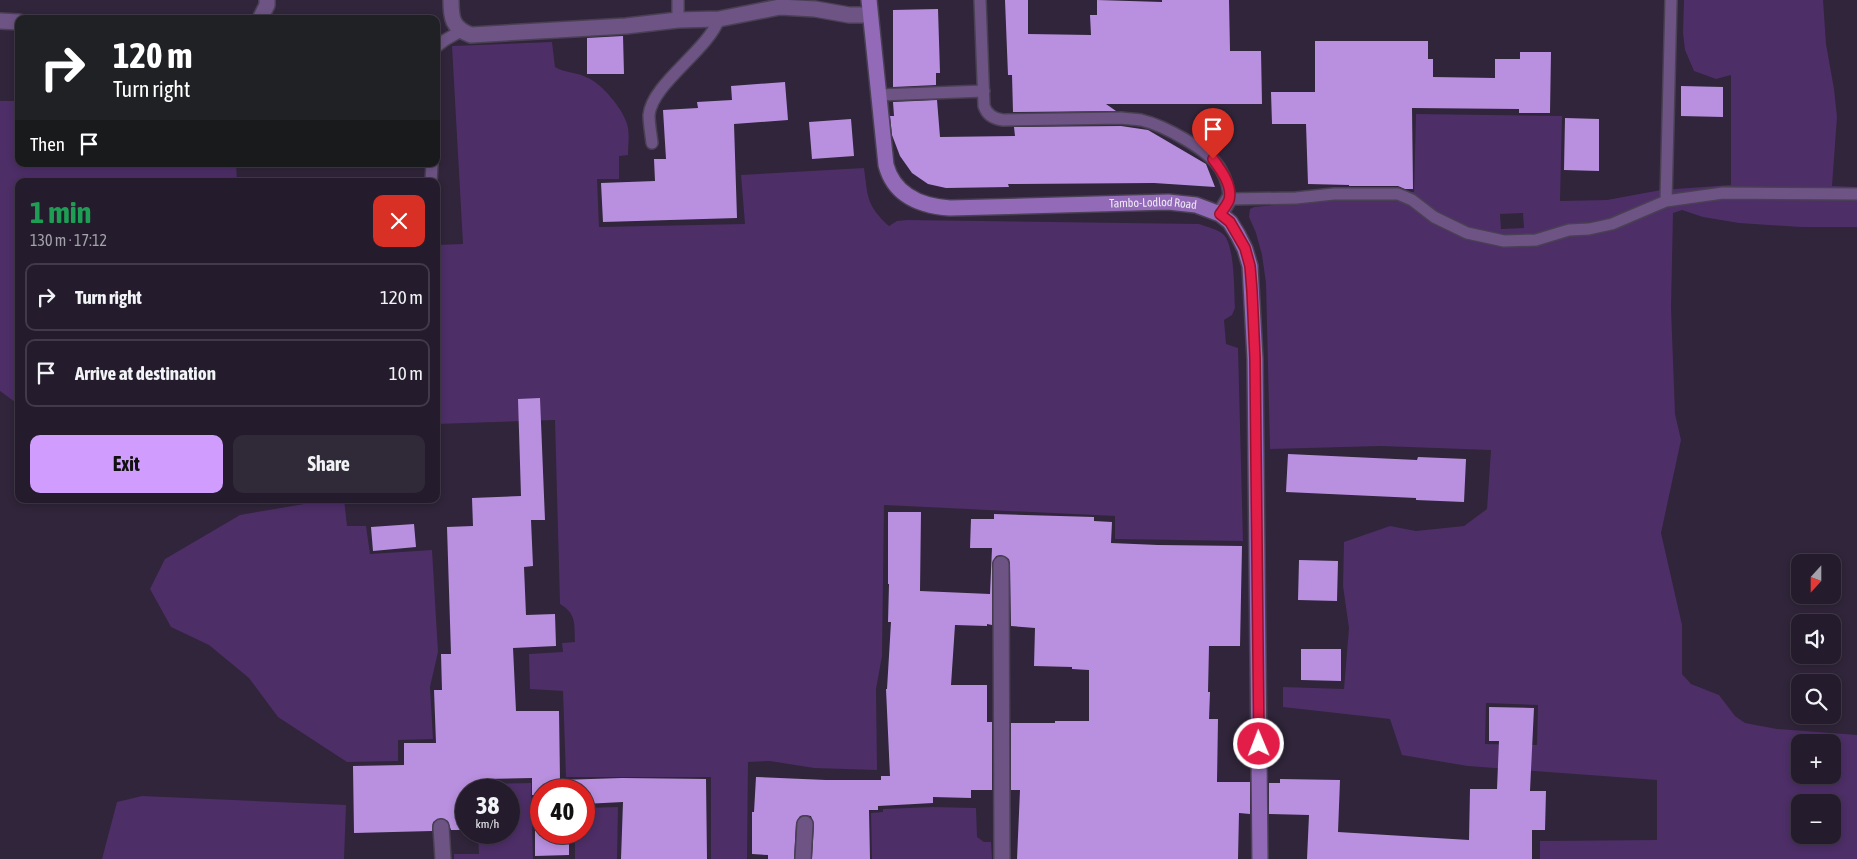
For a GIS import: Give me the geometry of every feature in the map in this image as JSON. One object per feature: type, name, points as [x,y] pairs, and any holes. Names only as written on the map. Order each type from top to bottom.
[{"type":"street","points":[[262,15],[267,5],[267,0]]},
{"type":"street","points":[[450,0],[451,15],[455,24],[461,31],[470,35],[626,26],[678,20],[719,19],[780,7],[814,9],[849,15],[870,8]]},
{"type":"street","name":"Tambo-Lodlod Road","points":[[870,8],[884,156],[888,172],[894,184],[904,194],[925,204],[950,208],[1168,202],[1196,205],[1220,214],[1230,222],[1245,248],[1250,266],[1255,358],[1260,859]]},
{"type":"street","points":[[0,21],[15,22]]},
{"type":"street","points":[[1220,214],[1229,199]]},
{"type":"street","points":[[1001,564],[1002,859]]},
{"type":"street","points":[[804,859],[805,824]]},
{"type":"street","points":[[441,827],[443,859]]},
{"type":"lane","points":[[678,0],[678,20]]},
{"type":"lane","points":[[980,0],[986,111],[996,119],[1121,118],[1140,120],[1160,126],[1202,150],[1213,159],[1228,185],[1229,199],[1296,198],[1334,194],[1398,194],[1412,200],[1434,217],[1467,234],[1504,241],[1536,240],[1569,230],[1589,229],[1612,224],[1666,200],[1723,193],[1857,194]]},
{"type":"lane","points":[[1666,200],[1671,0]]},
{"type":"lane","points":[[652,142],[649,116],[654,101],[708,38],[719,19]]},
{"type":"lane","points":[[440,44],[461,31]]},
{"type":"lane","points":[[878,95],[984,91]]},
{"type":"shaded area","points":[[1684,0],[1823,0],[1826,44],[1837,117],[1832,186],[1857,187],[1857,227],[1801,227],[1739,223],[1703,217],[1682,210],[1673,213],[1671,308],[1675,414],[1681,440],[1661,533],[1682,625],[1682,674],[1691,684],[1719,695],[1735,716],[1745,723],[1777,729],[1857,735],[1857,859],[1540,859],[1540,841],[1657,840],[1657,780],[1468,766],[1402,755],[1390,719],[1283,707],[1283,687],[1344,689],[1349,628],[1343,586],[1344,542],[1390,526],[1416,531],[1464,526],[1487,509],[1491,450],[1381,446],[1270,449],[1266,283],[1262,255],[1249,217],[1250,209],[1254,207],[1363,197],[1380,197],[1394,201],[1414,192],[1416,114],[1562,116],[1560,201],[1607,200],[1661,190],[1731,185],[1731,75],[1716,79],[1694,71],[1685,50],[1683,33]],"holes":[[[1523,213],[1524,228],[1501,229],[1500,214]],[[1486,703],[1538,705],[1537,745],[1485,744]]]},
{"type":"shaded area","points":[[552,42],[555,67],[594,81],[617,104],[628,128],[628,155],[619,156],[619,179],[597,179],[599,227],[745,224],[741,175],[864,168],[869,200],[881,219],[889,226],[897,221],[907,220],[1199,224],[1222,233],[1228,241],[1233,270],[1235,308],[1232,315],[1224,320],[1226,344],[1238,348],[1243,541],[1115,539],[1115,516],[884,505],[882,656],[876,689],[877,770],[814,768],[770,761],[748,762],[747,859],[711,859],[711,777],[566,777],[563,691],[530,689],[529,654],[563,652],[562,643],[575,642],[574,620],[569,612],[560,604],[555,420],[440,424],[440,245],[463,244],[452,46]]},
{"type":"shaded area","points":[[0,101],[15,101],[15,167],[236,167],[237,178],[15,178],[15,402],[0,391]]},
{"type":"shaded area","points":[[310,503],[344,503],[347,526],[366,526],[370,554],[432,550],[438,652],[430,687],[433,739],[398,740],[398,761],[347,762],[278,717],[249,678],[209,645],[171,627],[150,589],[165,559],[240,515]]},
{"type":"shaded area","points":[[520,783],[530,783],[530,844],[533,844],[533,859],[454,859],[454,854],[479,854],[479,844],[520,844]]},
{"type":"shaded area","points":[[142,796],[346,805],[344,859],[102,859],[117,802]]},
{"type":"shaded area","points":[[618,807],[617,859],[575,859],[575,844],[595,844],[595,808]]},
{"type":"shaded area","points":[[976,808],[977,837],[984,842],[991,842],[992,859],[872,859],[871,813],[883,812],[883,809]]},
{"type":"building","points":[[1005,0],[1028,0],[1028,34],[1091,35],[1090,15],[1097,15],[1097,0],[1162,2],[1162,0],[1229,0],[1230,51],[1261,51],[1262,104],[1106,104],[1116,111],[1013,112],[1012,75],[1008,75]]},
{"type":"building","points":[[938,9],[940,73],[936,73],[936,85],[893,87],[893,10]]},
{"type":"building","points":[[623,36],[624,74],[587,74],[587,38]]},
{"type":"building","points":[[1315,41],[1428,41],[1428,59],[1433,59],[1433,77],[1495,78],[1495,59],[1520,59],[1520,52],[1551,52],[1550,113],[1519,113],[1519,109],[1412,108],[1413,189],[1405,189],[1398,186],[1308,184],[1306,124],[1272,124],[1271,92],[1315,92]]},
{"type":"building","points":[[785,82],[788,120],[734,124],[737,218],[603,222],[601,183],[655,181],[654,159],[666,159],[663,110],[698,108],[697,102],[732,100],[731,86]]},
{"type":"building","points":[[1681,86],[1723,87],[1723,117],[1681,116]]},
{"type":"building","points":[[937,100],[940,137],[1015,136],[1014,127],[1121,126],[1148,130],[1206,164],[1215,187],[1154,183],[1008,184],[1009,187],[946,188],[928,184],[912,173],[900,156],[892,135],[890,116],[894,116],[893,102]]},
{"type":"building","points":[[1565,118],[1599,119],[1599,171],[1564,170]]},
{"type":"building","points":[[851,119],[854,156],[812,159],[809,122]]},
{"type":"building","points":[[540,398],[545,520],[531,520],[533,566],[524,567],[526,615],[555,614],[556,646],[513,648],[516,711],[559,711],[560,779],[455,779],[455,830],[451,830],[448,821],[441,818],[433,822],[432,831],[354,833],[353,766],[404,765],[404,743],[436,743],[434,690],[442,690],[441,654],[451,654],[447,527],[473,526],[472,498],[521,496],[518,399]]},
{"type":"building","points":[[1288,454],[1417,460],[1418,457],[1466,459],[1464,502],[1286,492]]},
{"type":"building","points":[[888,512],[921,512],[920,591],[990,594],[992,548],[970,548],[971,519],[994,519],[994,514],[1094,517],[1094,521],[1112,522],[1111,543],[1242,546],[1240,646],[1209,646],[1208,692],[1210,692],[1209,719],[1218,719],[1217,782],[1250,782],[1250,814],[1239,813],[1238,859],[1017,859],[1020,790],[1011,790],[1011,723],[1089,721],[1089,670],[1072,669],[1072,667],[1034,666],[1035,628],[1011,626],[1010,564],[1009,559],[1001,555],[996,556],[992,564],[992,625],[955,625],[951,685],[987,685],[987,722],[992,722],[992,790],[971,790],[971,798],[933,797],[933,803],[878,806],[878,810],[869,810],[870,859],[812,859],[814,824],[811,816],[805,815],[800,816],[796,823],[794,859],[768,859],[768,855],[752,854],[752,812],[754,812],[756,777],[881,780],[881,776],[890,776],[886,689],[891,622],[888,622]]},
{"type":"building","points":[[414,524],[416,547],[373,551],[371,527]]},
{"type":"building","points":[[1299,560],[1338,561],[1337,601],[1298,600]]},
{"type":"building","points":[[1301,649],[1341,649],[1341,681],[1301,680]]},
{"type":"building","points":[[1489,707],[1534,708],[1530,791],[1546,791],[1545,830],[1532,830],[1532,859],[1307,859],[1309,815],[1269,814],[1269,783],[1280,783],[1280,779],[1340,780],[1338,832],[1469,840],[1470,789],[1497,789],[1499,741],[1489,741]]},
{"type":"building","points":[[622,778],[706,779],[707,859],[621,859],[623,802],[595,803],[595,779],[591,779]]},
{"type":"building","points":[[535,844],[569,844],[569,855],[535,856]]},
{"type":"route","points":[[1213,159],[1228,185],[1229,199],[1220,214],[1230,222],[1245,248],[1250,266],[1252,291],[1255,358],[1259,744]]}]
